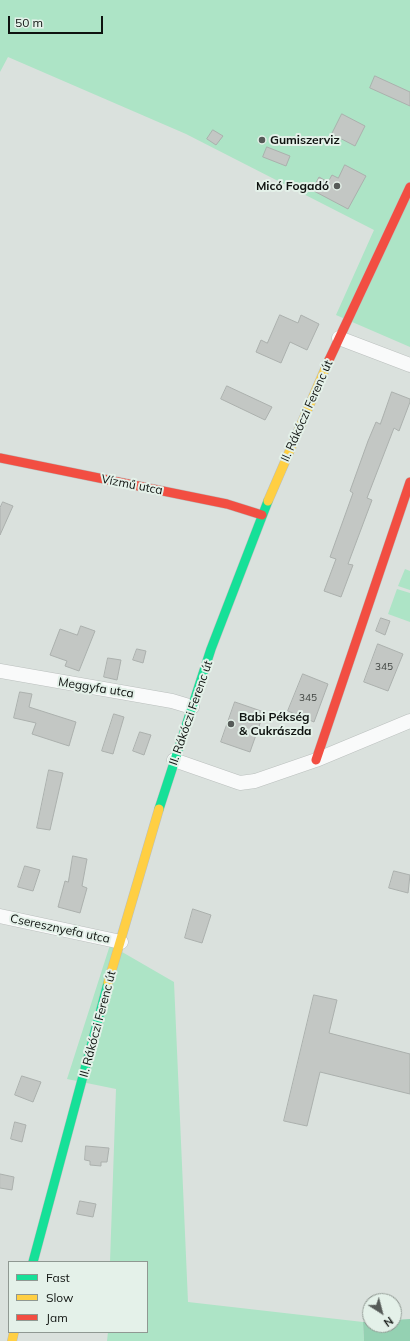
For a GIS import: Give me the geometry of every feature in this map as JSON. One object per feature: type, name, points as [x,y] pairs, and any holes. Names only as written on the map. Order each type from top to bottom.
[{"type":"main road","name":"II. Rákóczi Ferenc út","points":[[33,1261],[120,942],[174,760],[192,707],[262,515],[340,338],[410,187]]},
{"type":"main road","name":"Vízmű utca","points":[[0,458],[227,504],[262,515]]},
{"type":"main road","points":[[316,760],[410,482]]},
{"type":"street","points":[[340,338],[410,365]]},
{"type":"street","name":"Meggyfa utca","points":[[0,671],[172,701],[192,707]]},
{"type":"street","points":[[174,760],[240,783],[255,781],[316,760],[410,721]]},
{"type":"street","name":"Cseresznyefa utca","points":[[0,916],[120,942]]},
{"type":"green space","points":[[0,0],[410,0],[410,347],[336,315],[374,230],[186,134],[8,57],[0,72]]},
{"type":"green space","points":[[405,569],[410,571],[410,590],[398,586]]},
{"type":"green space","points":[[397,589],[410,593],[410,622],[388,614]]},
{"type":"green space","points":[[110,945],[174,982],[188,1302],[362,1322],[364,1341],[107,1341],[108,1333],[148,1333],[148,1261],[110,1261],[116,1089],[67,1079]]},
{"type":"green space","points":[[410,1319],[410,1341],[364,1341],[364,1333],[402,1333],[402,1320]]},
{"type":"building","points":[[375,76],[410,92],[410,106],[370,88]]},
{"type":"building","points":[[342,114],[365,126],[355,146],[332,134]]},
{"type":"building","points":[[213,130],[223,136],[216,145],[207,139]]},
{"type":"building","points":[[267,147],[290,156],[286,166],[263,157]]},
{"type":"building","name":"Micó Fogadó","points":[[345,165],[366,176],[348,209],[312,190],[319,177],[328,182],[332,175],[338,178]]},
{"type":"building","points":[[280,315],[298,323],[301,315],[319,324],[307,350],[290,342],[281,363],[256,352],[261,340],[267,343]]},
{"type":"building","points":[[227,386],[272,407],[265,420],[221,399]]},
{"type":"building","points":[[392,392],[410,399],[410,402],[399,431],[394,428],[367,498],[372,500],[348,564],[353,565],[341,597],[324,591],[336,559],[330,557],[353,493],[350,491],[368,441],[376,422],[380,424]]},
{"type":"building","points":[[3,502],[13,506],[0,535],[0,508]]},
{"type":"building","points":[[381,618],[390,621],[385,635],[376,631]]},
{"type":"building","points":[[81,626],[95,631],[79,671],[65,666],[67,661],[50,655],[60,629],[77,635]]},
{"type":"building","points":[[378,644],[403,654],[388,691],[364,682]]},
{"type":"building","points":[[137,649],[146,651],[143,663],[133,660]]},
{"type":"building","points":[[108,658],[121,660],[117,680],[104,677]]},
{"type":"building","points":[[303,674],[328,684],[314,722],[288,711]]},
{"type":"building","points":[[20,692],[32,694],[29,707],[76,722],[69,746],[32,734],[36,723],[14,718]]},
{"type":"building","points":[[235,702],[264,712],[250,752],[221,742]]},
{"type":"building","points":[[114,714],[124,717],[113,754],[102,751]]},
{"type":"building","points":[[140,732],[151,735],[144,755],[133,751]]},
{"type":"building","points":[[49,770],[63,773],[50,830],[37,828]]},
{"type":"building","points":[[73,856],[87,859],[82,886],[87,888],[80,913],[58,907],[65,881],[68,882]]},
{"type":"building","points":[[25,866],[40,870],[33,891],[18,887]]},
{"type":"building","points":[[394,871],[410,875],[408,893],[389,888]]},
{"type":"building","points":[[193,909],[211,915],[202,943],[185,938]]},
{"type":"building","points":[[314,995],[337,1000],[329,1033],[410,1054],[410,1094],[320,1072],[307,1126],[284,1121]]},
{"type":"building","points":[[22,1076],[41,1082],[33,1102],[15,1095]]},
{"type":"building","points":[[15,1122],[26,1125],[22,1142],[11,1139]]},
{"type":"building","points":[[86,1146],[109,1148],[107,1162],[101,1162],[101,1166],[90,1165],[90,1161],[85,1160]]},
{"type":"building","points":[[0,1174],[14,1177],[12,1190],[0,1188]]},
{"type":"building","points":[[80,1201],[96,1204],[93,1217],[77,1214]]},
{"type":"traffic: fast","points":[[159,809],[211,649],[268,501]]},
{"type":"traffic: fast","points":[[33,1261],[108,983]]},
{"type":"traffic: slow","points":[[268,501],[329,360]]},
{"type":"traffic: slow","points":[[108,983],[159,809]]},
{"type":"traffic: slow","points":[[12,1341],[14,1333]]},
{"type":"traffic: jam","points":[[329,360],[410,187]]},
{"type":"traffic: jam","points":[[0,458],[227,504],[262,515]]},
{"type":"traffic: jam","points":[[316,760],[410,482]]},
{"type":"place","name":"Gumiszerviz","points":[[262,140]]},
{"type":"place","name":"Micó Fogadó","points":[[337,186]]},
{"type":"place","name":"Babi Pékség & Cukrászda","points":[[231,724]]}]
